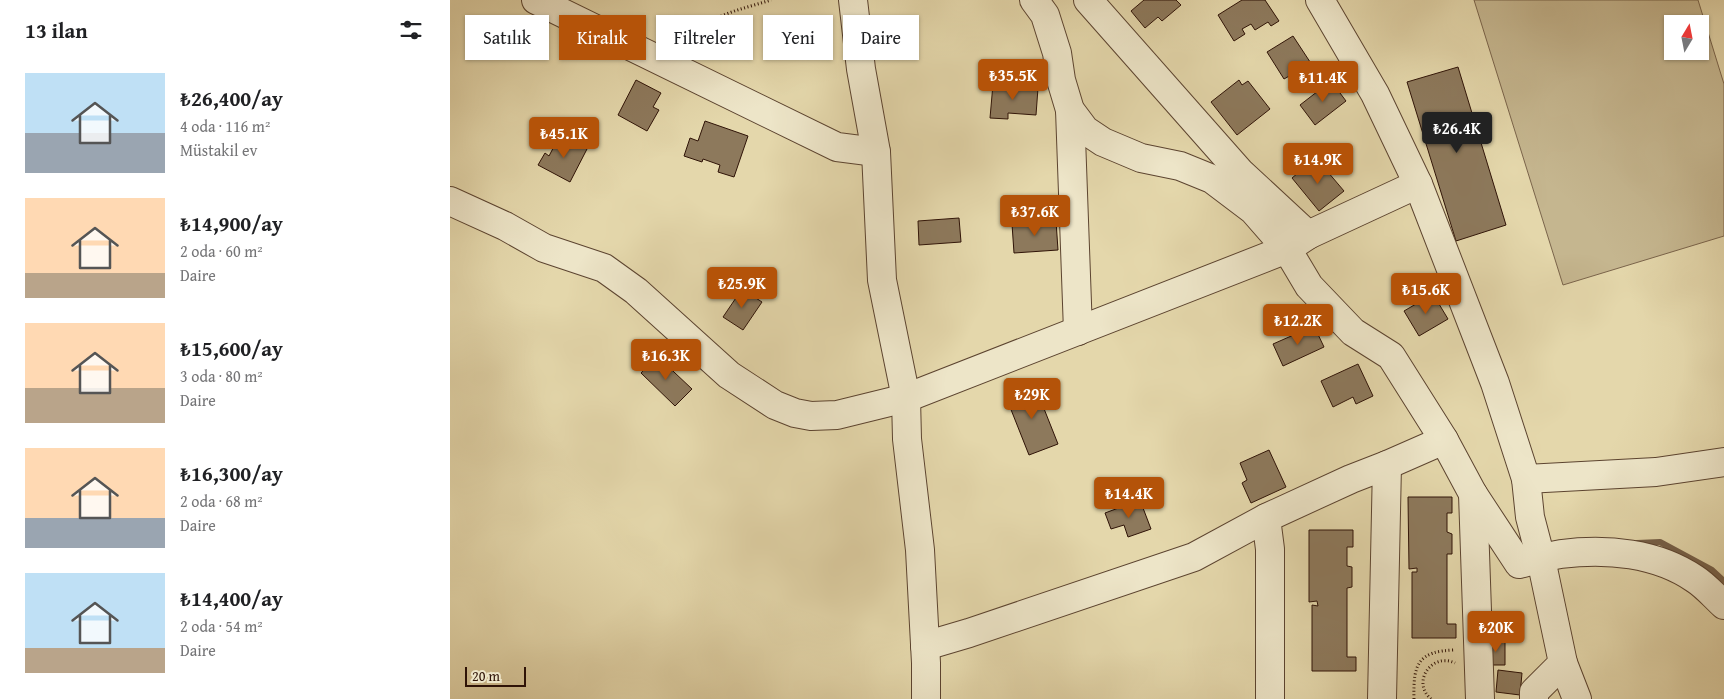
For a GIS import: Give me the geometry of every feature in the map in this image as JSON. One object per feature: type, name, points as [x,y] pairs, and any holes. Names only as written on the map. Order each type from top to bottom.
[{"type":"street","points":[[536,0],[837,147],[876,152]]},
{"type":"street","points":[[853,0],[861,69],[876,152],[882,280],[906,398],[907,439],[920,550],[926,699]]},
{"type":"street","points":[[1034,0],[1045,15],[1057,53],[1061,80],[1070,110],[1078,331]]},
{"type":"street","points":[[1088,0],[1240,172],[1297,242],[1309,286],[1353,332],[1391,356],[1444,440],[1473,494],[1520,564],[1561,554],[1613,552],[1655,559],[1697,580],[1724,605]]},
{"type":"street","points":[[1320,0],[1376,94],[1418,184],[1495,383],[1526,480],[1530,517],[1563,663],[1577,699]]},
{"type":"street","points":[[1070,110],[1085,130],[1103,142],[1141,158],[1180,166],[1212,178],[1297,242]]},
{"type":"street","points":[[450,202],[505,226],[544,248],[604,268],[636,291],[729,375],[775,405],[795,413],[811,416],[837,415],[906,398],[1078,331],[1297,242],[1418,184]]},
{"type":"street","points":[[925,646],[1194,557],[1266,518],[1351,479],[1444,440]]},
{"type":"street","points":[[1526,480],[1656,472],[1724,462]]},
{"type":"street","points":[[1382,699],[1387,465]]},
{"type":"street","points":[[1473,494],[1468,660],[1480,699]]},
{"type":"street","points":[[1266,518],[1270,549],[1270,699]]},
{"type":"street","points":[[1534,699],[1534,692],[1563,663]]},
{"type":"path","points":[[672,67],[688,39],[706,23],[771,0]]},
{"type":"path","points":[[1414,699],[1417,669],[1421,659],[1429,654],[1440,651],[1456,650],[1468,660]]},
{"type":"path","points":[[1431,699],[1424,691],[1422,684],[1426,670],[1437,661],[1468,660]]},
{"type":"shaded area","points":[[1474,0],[1698,0],[1703,15],[1664,15],[1664,60],[1709,60],[1709,36],[1724,84],[1724,236],[1563,285]]},
{"type":"building","points":[[1144,0],[1176,0],[1181,5],[1162,21],[1158,17],[1145,28],[1131,11]]},
{"type":"building","points":[[1242,0],[1265,0],[1279,21],[1271,26],[1268,22],[1255,30],[1251,24],[1242,29],[1245,34],[1234,41],[1218,15]]},
{"type":"building","points":[[1293,36],[1314,68],[1301,76],[1298,71],[1284,79],[1267,52]]},
{"type":"building","points":[[1458,67],[1506,225],[1456,241],[1407,82]]},
{"type":"building","points":[[636,80],[661,93],[653,107],[659,110],[647,131],[618,115]]},
{"type":"building","points":[[1239,80],[1242,85],[1248,81],[1270,109],[1237,135],[1211,102]]},
{"type":"building","points":[[1331,81],[1346,101],[1315,125],[1300,105]]},
{"type":"building","points":[[993,84],[1038,88],[1036,115],[1008,113],[1008,119],[990,118]]},
{"type":"building","points":[[705,121],[748,136],[734,177],[718,172],[720,165],[703,159],[702,162],[684,156],[690,138],[698,141]]},
{"type":"building","points":[[560,135],[587,149],[570,182],[538,165],[545,153],[549,156]]},
{"type":"building","points":[[1316,158],[1344,191],[1319,211],[1292,178]]},
{"type":"building","points":[[959,218],[961,242],[919,245],[918,221]]},
{"type":"building","points":[[1056,221],[1058,250],[1014,253],[1012,224]]},
{"type":"building","points":[[742,289],[762,302],[743,330],[723,317]]},
{"type":"building","points":[[1433,294],[1448,319],[1419,336],[1404,311]]},
{"type":"building","points":[[1314,326],[1324,347],[1283,366],[1273,344]]},
{"type":"building","points":[[657,356],[692,389],[675,406],[641,373]]},
{"type":"building","points":[[1358,364],[1373,396],[1356,404],[1353,397],[1333,407],[1321,381]]},
{"type":"building","points":[[1035,386],[1058,444],[1029,455],[1006,397]]},
{"type":"building","points":[[1269,450],[1286,487],[1251,503],[1242,483],[1247,480],[1240,463]]},
{"type":"building","points":[[1408,497],[1452,497],[1452,513],[1447,513],[1447,532],[1452,534],[1452,554],[1447,554],[1447,624],[1456,624],[1456,638],[1412,638],[1412,572],[1417,572],[1417,568],[1409,569]]},
{"type":"building","points":[[1140,500],[1151,529],[1128,537],[1124,525],[1111,529],[1105,513]]},
{"type":"building","points":[[1309,530],[1353,530],[1353,547],[1347,547],[1347,566],[1352,567],[1352,587],[1347,588],[1347,657],[1356,657],[1356,671],[1312,671],[1312,605],[1318,606],[1317,601],[1309,602]]},
{"type":"building","points":[[1505,641],[1505,665],[1487,665],[1487,642]]},
{"type":"building","points":[[1498,670],[1522,673],[1520,695],[1496,692]]},
{"type":"waterway","points":[[1637,543],[1660,542],[1712,570],[1724,581]]}]
